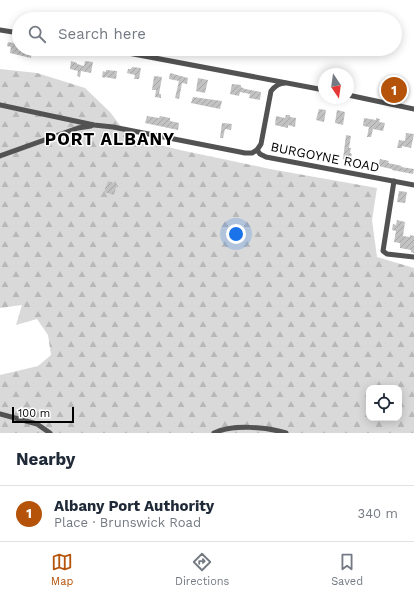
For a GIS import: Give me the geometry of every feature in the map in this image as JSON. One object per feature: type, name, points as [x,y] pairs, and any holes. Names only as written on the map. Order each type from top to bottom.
[{"type":"street","points":[[0,30],[12,32]]},
{"type":"street","points":[[145,56],[318,89]]},
{"type":"street","points":[[257,150],[261,144],[271,91],[281,83],[290,83]]},
{"type":"street","points":[[354,96],[414,109]]},
{"type":"street","name":"BURGOYNE ROAD","points":[[0,105],[94,125],[113,127],[245,153],[252,153],[257,150],[266,158],[414,185]]},
{"type":"street","points":[[0,156],[78,128],[94,125]]},
{"type":"street","points":[[394,181],[383,251],[387,254],[414,257]]},
{"type":"street","points":[[0,414],[37,424],[50,433]]},
{"type":"street","points":[[214,433],[220,430],[257,427],[286,433]]},
{"type":"green space","points":[[0,69],[37,73],[85,88],[110,112],[129,137],[180,150],[270,169],[377,188],[372,220],[377,257],[414,268],[414,433],[0,433],[0,375],[38,366],[51,355],[48,335],[37,319],[16,325],[22,305],[0,308]]},
{"type":"building","points":[[8,42],[12,43],[12,53],[10,53],[11,47],[7,46]]},
{"type":"building","points":[[71,61],[84,66],[85,61],[93,62],[91,73],[81,71],[80,77],[77,76],[78,71],[70,69]]},
{"type":"building","points":[[132,67],[141,68],[139,79],[134,79],[135,75],[127,73],[128,69],[131,69]]},
{"type":"building","points":[[106,70],[117,71],[116,79],[102,77],[103,71],[106,72]]},
{"type":"building","points":[[170,73],[188,78],[187,84],[182,83],[179,99],[175,98],[179,81],[169,79]]},
{"type":"building","points":[[154,76],[162,77],[159,94],[161,94],[161,98],[155,97],[156,90],[152,90]]},
{"type":"building","points":[[198,78],[208,80],[205,93],[196,91]]},
{"type":"building","points":[[232,84],[241,85],[241,87],[245,89],[261,92],[260,100],[249,98],[250,94],[240,92],[239,96],[230,94]]},
{"type":"building","points":[[386,86],[402,89],[401,95],[385,92]]},
{"type":"building","points":[[193,97],[222,101],[220,109],[191,103]]},
{"type":"building","points":[[319,109],[326,110],[324,122],[316,120]]},
{"type":"building","points":[[337,110],[345,112],[343,125],[335,123]]},
{"type":"building","points":[[286,115],[296,118],[295,127],[288,125],[288,128],[275,125],[276,116],[285,118]]},
{"type":"building","points":[[147,116],[170,118],[170,121],[179,123],[178,130],[145,123]]},
{"type":"building","points":[[364,118],[376,120],[376,118],[380,119],[379,122],[385,123],[383,131],[373,129],[371,137],[367,137],[369,127],[363,126]]},
{"type":"building","points":[[222,123],[232,124],[231,130],[225,129],[223,138],[220,138]]},
{"type":"building","points":[[406,133],[414,134],[411,148],[402,146],[402,148],[397,148],[399,140],[405,141]]},
{"type":"building","points":[[346,135],[351,136],[349,148],[351,148],[350,153],[352,154],[350,161],[343,159]]},
{"type":"building","points":[[380,159],[389,161],[388,163],[402,166],[401,167],[414,169],[413,174],[378,166]]},
{"type":"building","points":[[108,181],[117,184],[114,195],[104,192]]},
{"type":"building","points":[[399,191],[407,192],[405,203],[397,202]]},
{"type":"building","points":[[397,220],[405,222],[403,236],[414,236],[414,253],[411,252],[411,250],[400,248],[400,243],[394,242],[396,231],[392,230],[393,224],[396,225]]},
{"type":"place","name":"Albany Port Authority","points":[[394,90]]},
{"type":"district","name":"PORT ALBANY","points":[[110,139]]}]
